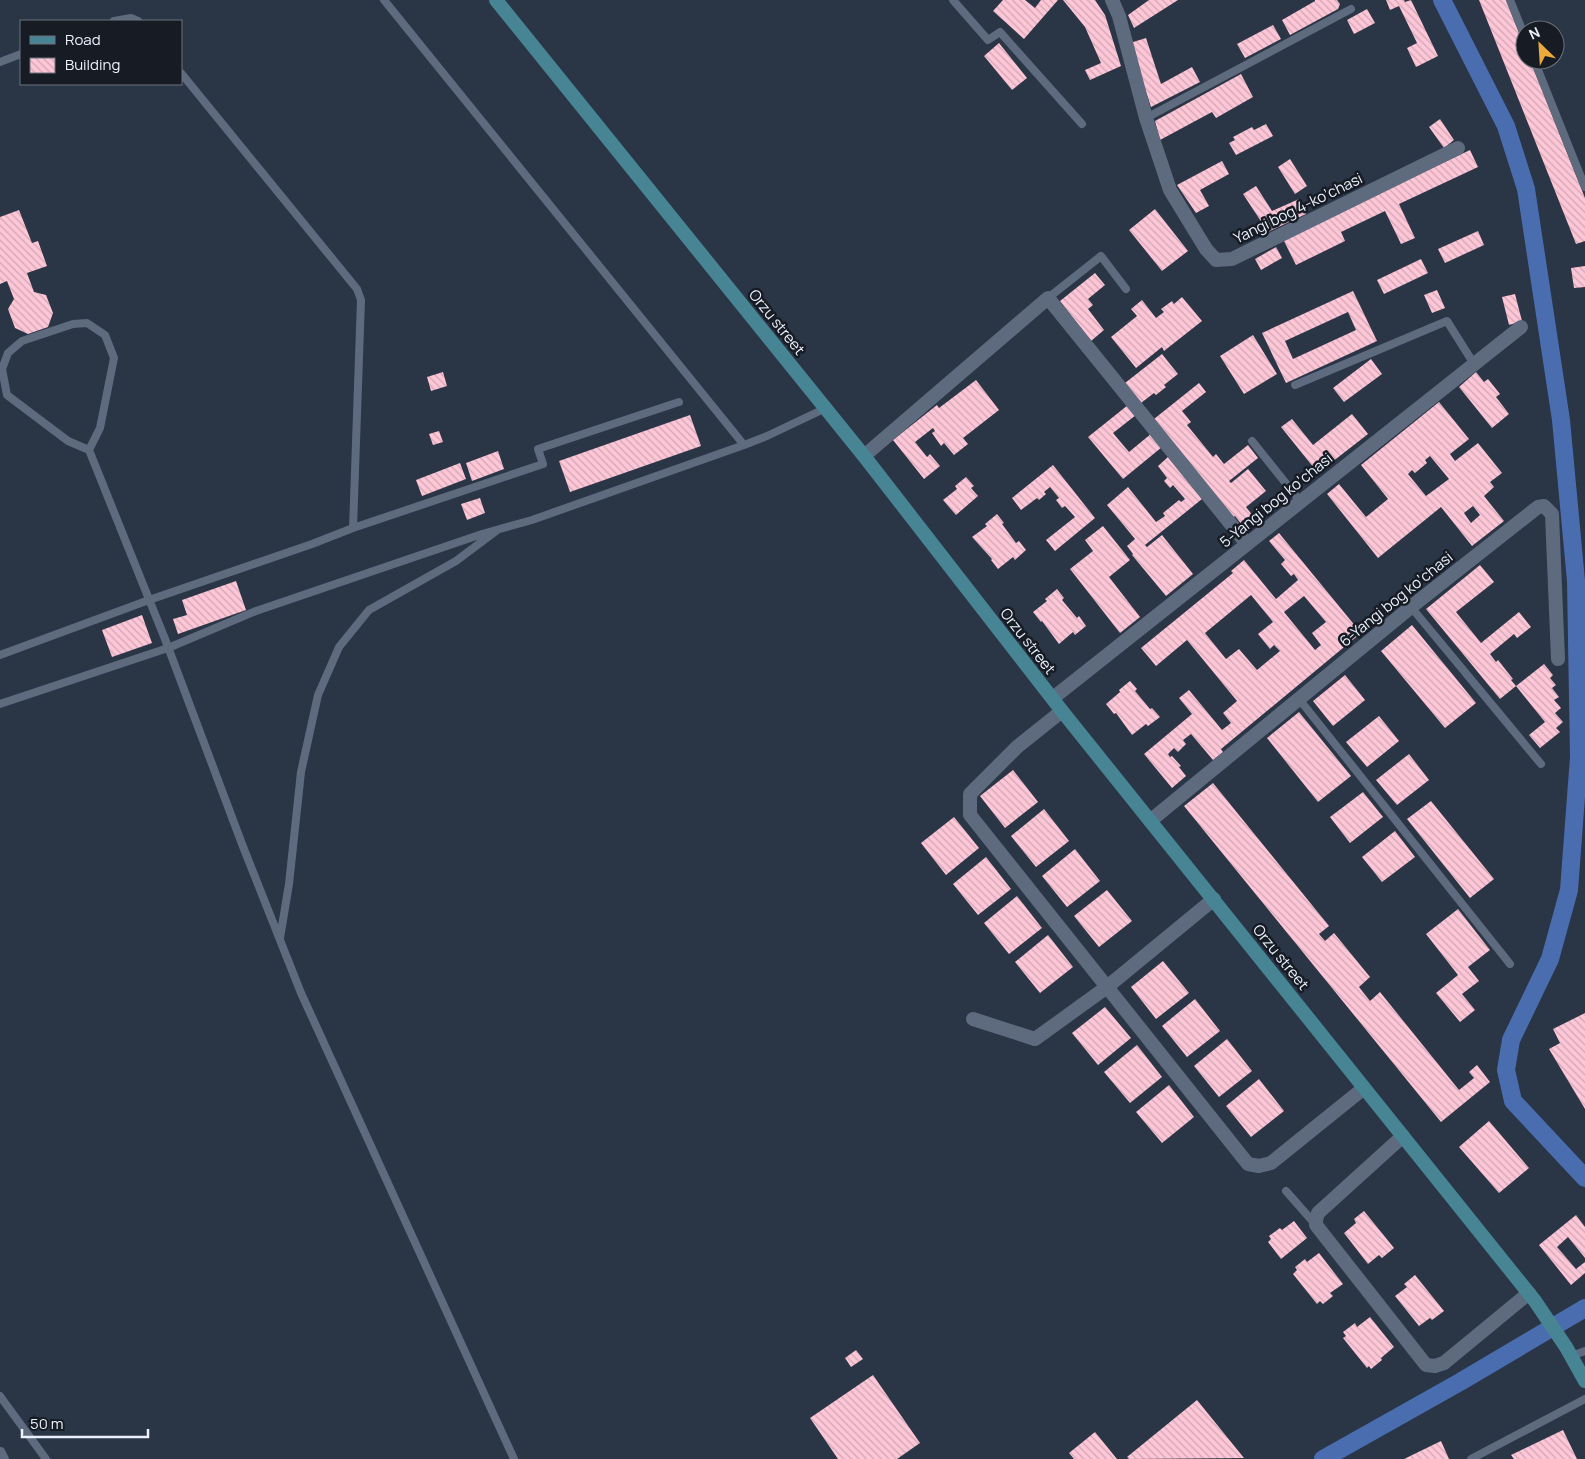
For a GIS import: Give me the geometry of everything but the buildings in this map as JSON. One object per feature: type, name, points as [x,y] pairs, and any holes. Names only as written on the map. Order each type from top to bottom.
[{"type":"main road","name":"Orzu street","points":[[496,0],[826,408],[1062,711],[1532,1297],[1569,1352],[1585,1381]]},
{"type":"street","name":"Yangi bog 4-koʼchasi","points":[[1112,0],[1119,16],[1146,118],[1170,190],[1206,248],[1216,260],[1232,259],[1458,148]]},
{"type":"street","points":[[864,456],[1048,298],[1247,544]]},
{"type":"street","name":"5-Yangi bog koʼchasi","points":[[1053,698],[1521,327]]},
{"type":"street","name":"6-Yangi bog koʼchasi","points":[[1150,820],[1411,607],[1538,507],[1544,506],[1552,514],[1558,659]]},
{"type":"street","points":[[1062,711],[1017,748],[970,794],[970,815],[1248,1164],[1259,1166],[1272,1163],[1364,1088]]},
{"type":"street","points":[[973,1019],[1035,1039],[1107,987],[1214,899]]},
{"type":"street","points":[[1403,1136],[1318,1213],[1316,1225],[1426,1365],[1435,1366],[1444,1363],[1532,1297]]},
{"type":"lane","points":[[384,0],[744,444]]},
{"type":"lane","points":[[953,0],[988,40],[1000,32],[1082,124]]},
{"type":"lane","points":[[1510,0],[1518,20]]},
{"type":"lane","points":[[1146,118],[1351,9]]},
{"type":"lane","points":[[120,20],[131,18],[136,20]]},
{"type":"lane","points":[[0,62],[20,54]]},
{"type":"lane","points":[[1538,70],[1585,187]]},
{"type":"lane","points":[[182,74],[357,289],[361,300],[353,528]]},
{"type":"lane","points":[[1048,298],[1101,256],[1126,288]]},
{"type":"lane","points":[[1295,385],[1447,321],[1474,364]]},
{"type":"lane","points":[[89,450],[100,428],[114,358],[106,335],[87,323],[73,324],[22,341],[8,353],[2,370],[7,394],[68,441],[89,450],[168,648],[301,993],[514,1459]]},
{"type":"lane","points":[[0,655],[353,528],[543,464],[538,449],[679,402]]},
{"type":"lane","points":[[0,704],[168,648],[256,611],[499,529],[532,520],[767,436],[826,408]]},
{"type":"lane","points":[[1252,441],[1300,501]]},
{"type":"lane","points":[[280,940],[289,884],[301,772],[318,695],[339,647],[369,610],[456,561],[499,529]]},
{"type":"lane","points":[[1411,607],[1541,764]]},
{"type":"lane","points":[[1299,700],[1510,964]]},
{"type":"lane","points":[[1286,1191],[1316,1225]]},
{"type":"lane","points":[[1569,1352],[1585,1351]]},
{"type":"lane","points":[[0,1396],[46,1459]]},
{"type":"lane","points":[[1471,1459],[1585,1399]]},
{"type":"lane","points":[[0,1451],[5,1459]]},
{"type":"waterway","points":[[1442,0],[1506,126],[1526,189],[1561,420],[1576,581],[1579,757],[1569,890],[1550,959],[1511,1040],[1506,1070],[1513,1101],[1585,1178]]},
{"type":"waterway","points":[[1323,1459],[1460,1382],[1585,1308]]}]
